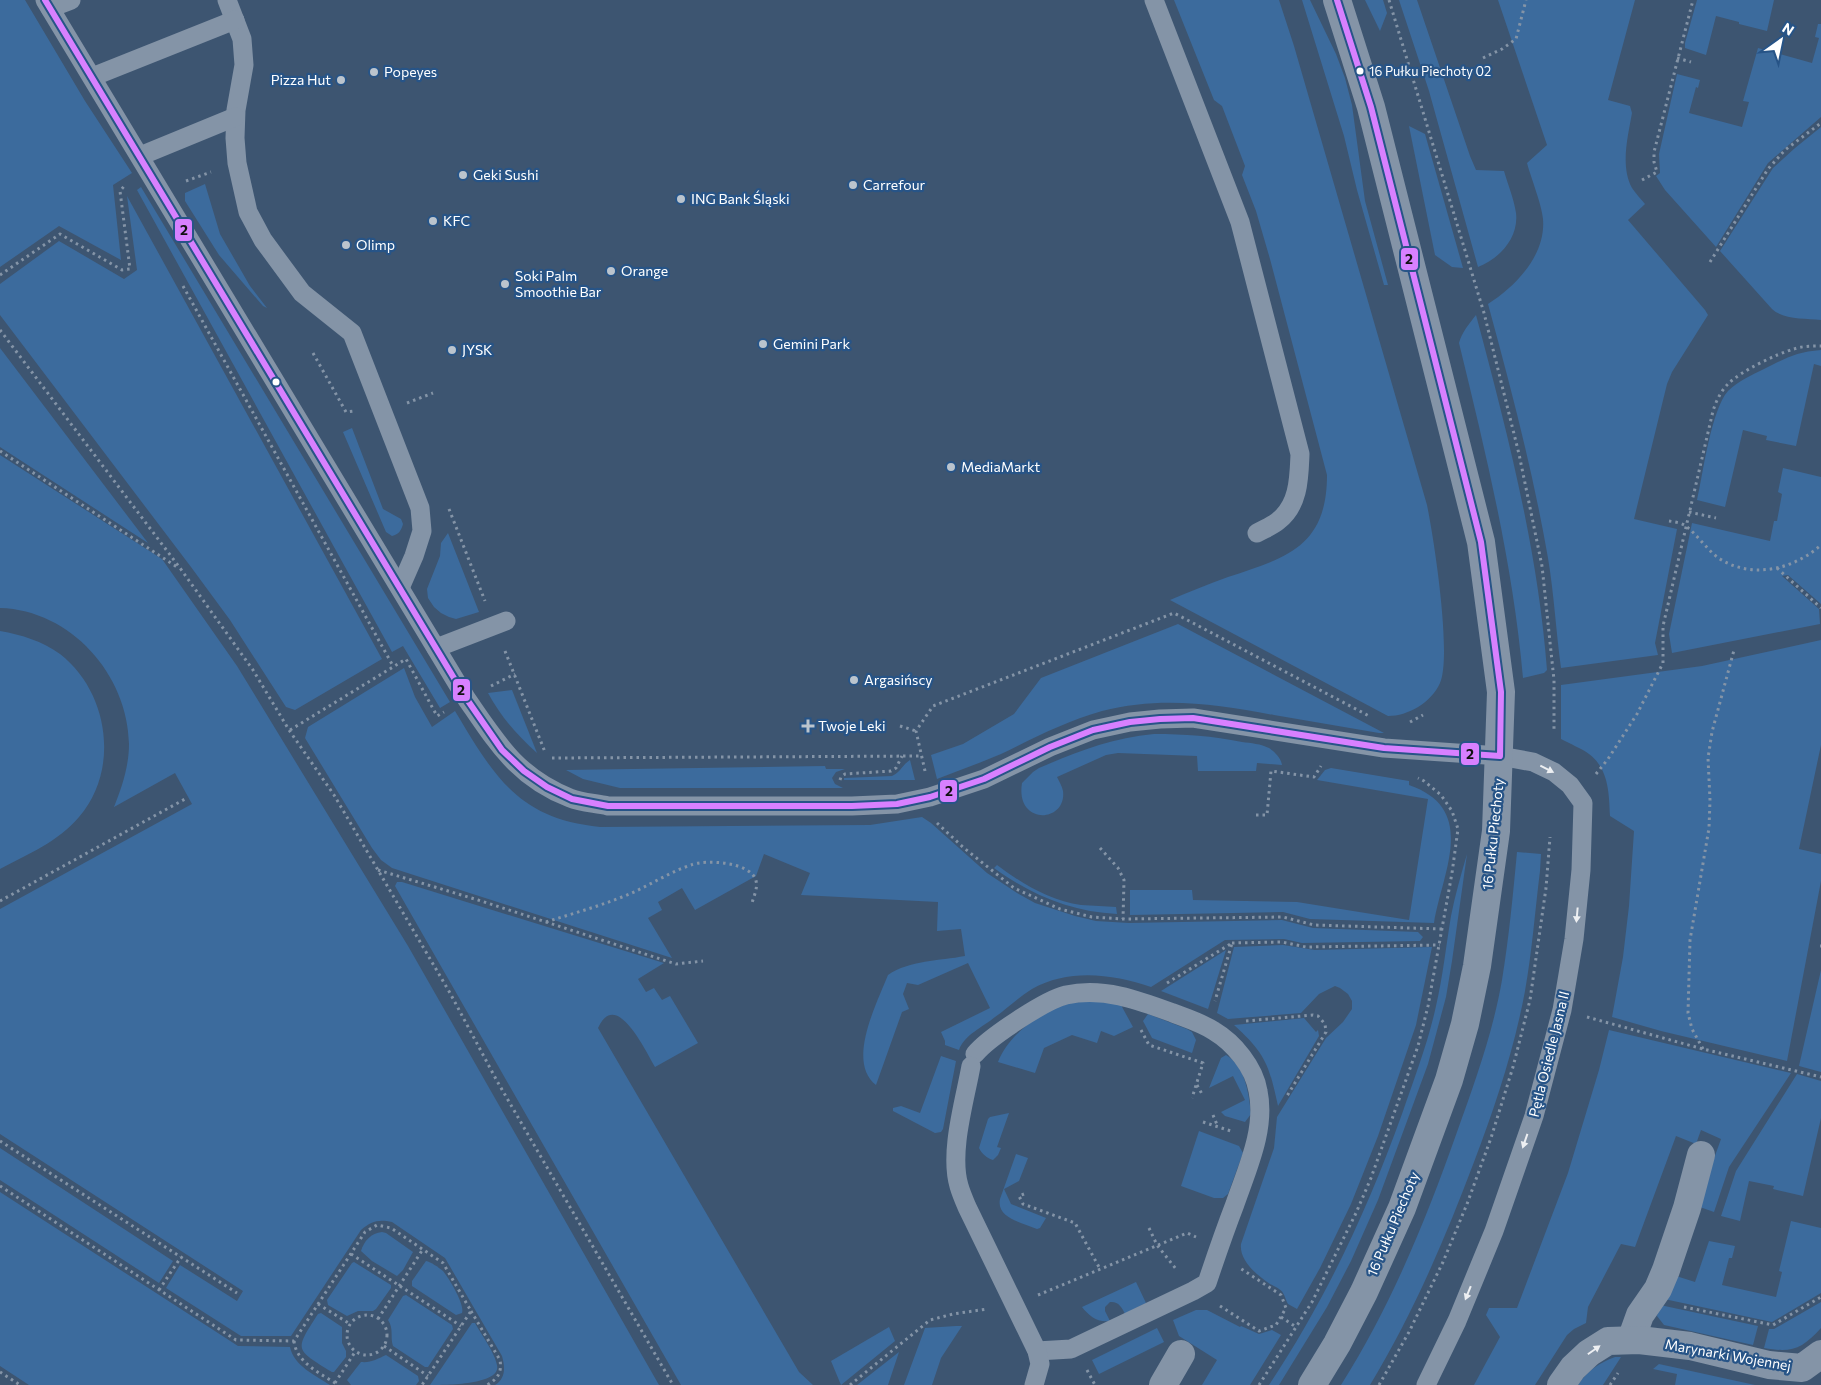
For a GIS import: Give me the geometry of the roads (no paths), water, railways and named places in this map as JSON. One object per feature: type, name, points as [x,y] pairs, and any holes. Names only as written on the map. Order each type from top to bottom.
[{"type":"street","name":"16 Pułku Piechoty","points":[[1312,1385],[1337,1344],[1390,1236],[1449,1080],[1465,1024],[1477,966],[1496,831],[1500,756],[1501,692],[1481,542],[1371,107],[1337,0]]},
{"type":"street","points":[[1631,1340],[1640,1315],[1658,1289],[1666,1270],[1687,1208],[1700,1155]]},
{"type":"street","name":"Marynarki Wojennej","points":[[1561,1385],[1573,1368],[1608,1341],[1631,1340],[1690,1346],[1769,1365],[1802,1368],[1821,1354]]},
{"type":"street","points":[[1162,1385],[1181,1354]]},
{"type":"lane","points":[[71,0],[47,4],[466,698],[502,750],[524,771],[547,787],[572,799],[608,806],[698,807],[897,804],[930,797],[984,779],[1050,747],[1093,730],[1130,722],[1160,719],[1193,718],[1384,748],[1500,756]]},
{"type":"lane","points":[[227,0],[242,39],[244,66],[235,117],[234,138],[236,163],[248,212],[263,240],[302,293],[352,333],[420,508],[422,531],[414,556],[400,588]]},
{"type":"lane","points":[[1154,0],[1240,222],[1300,454],[1298,488],[1293,502],[1278,522],[1257,533]]},
{"type":"lane","points":[[92,77],[235,20]]},
{"type":"lane","points":[[140,156],[235,117]]},
{"type":"lane","points":[[436,648],[500,623]]},
{"type":"lane","name":"Pętla Osiedle Jasna II","points":[[1426,1385],[1457,1321],[1494,1231],[1534,1116],[1562,1010],[1574,939],[1581,870],[1582,803],[1570,785],[1554,772],[1533,762],[1500,756]]},
{"type":"lane","points":[[1034,1385],[1040,1364],[1037,1351],[967,1208],[958,1185],[956,1144],[973,1060],[986,1043],[1043,1004],[1065,996],[1088,992],[1108,993],[1136,999],[1187,1018],[1215,1031],[1241,1055],[1252,1074],[1258,1090],[1260,1108],[1258,1130],[1252,1156],[1207,1283],[1071,1349],[1037,1351]]},
{"type":"place","name":"16 Pułku Piechoty 02","points":[[1360,71]]},
{"type":"place","name":"Popeyes","points":[[374,72]]},
{"type":"place","name":"Pizza Hut","points":[[341,80]]},
{"type":"place","name":"Geki Sushi","points":[[463,175]]},
{"type":"place","name":"Carrefour","points":[[853,185]]},
{"type":"place","name":"ING Bank Śląski","points":[[681,199]]},
{"type":"place","name":"KFC","points":[[433,221]]},
{"type":"place","name":"Olimp","points":[[346,245]]},
{"type":"place","name":"Orange","points":[[611,271]]},
{"type":"place","name":"Soki Palm Smoothie Bar","points":[[505,284]]},
{"type":"place","name":"Gemini Park","points":[[763,344]]},
{"type":"place","name":"JYSK","points":[[452,350]]},
{"type":"place","name":"MediaMarkt","points":[[951,467]]},
{"type":"place","name":"Argasińscy","points":[[854,680]]},
{"type":"place","name":"Twoje Leki","points":[[808,726]]}]
